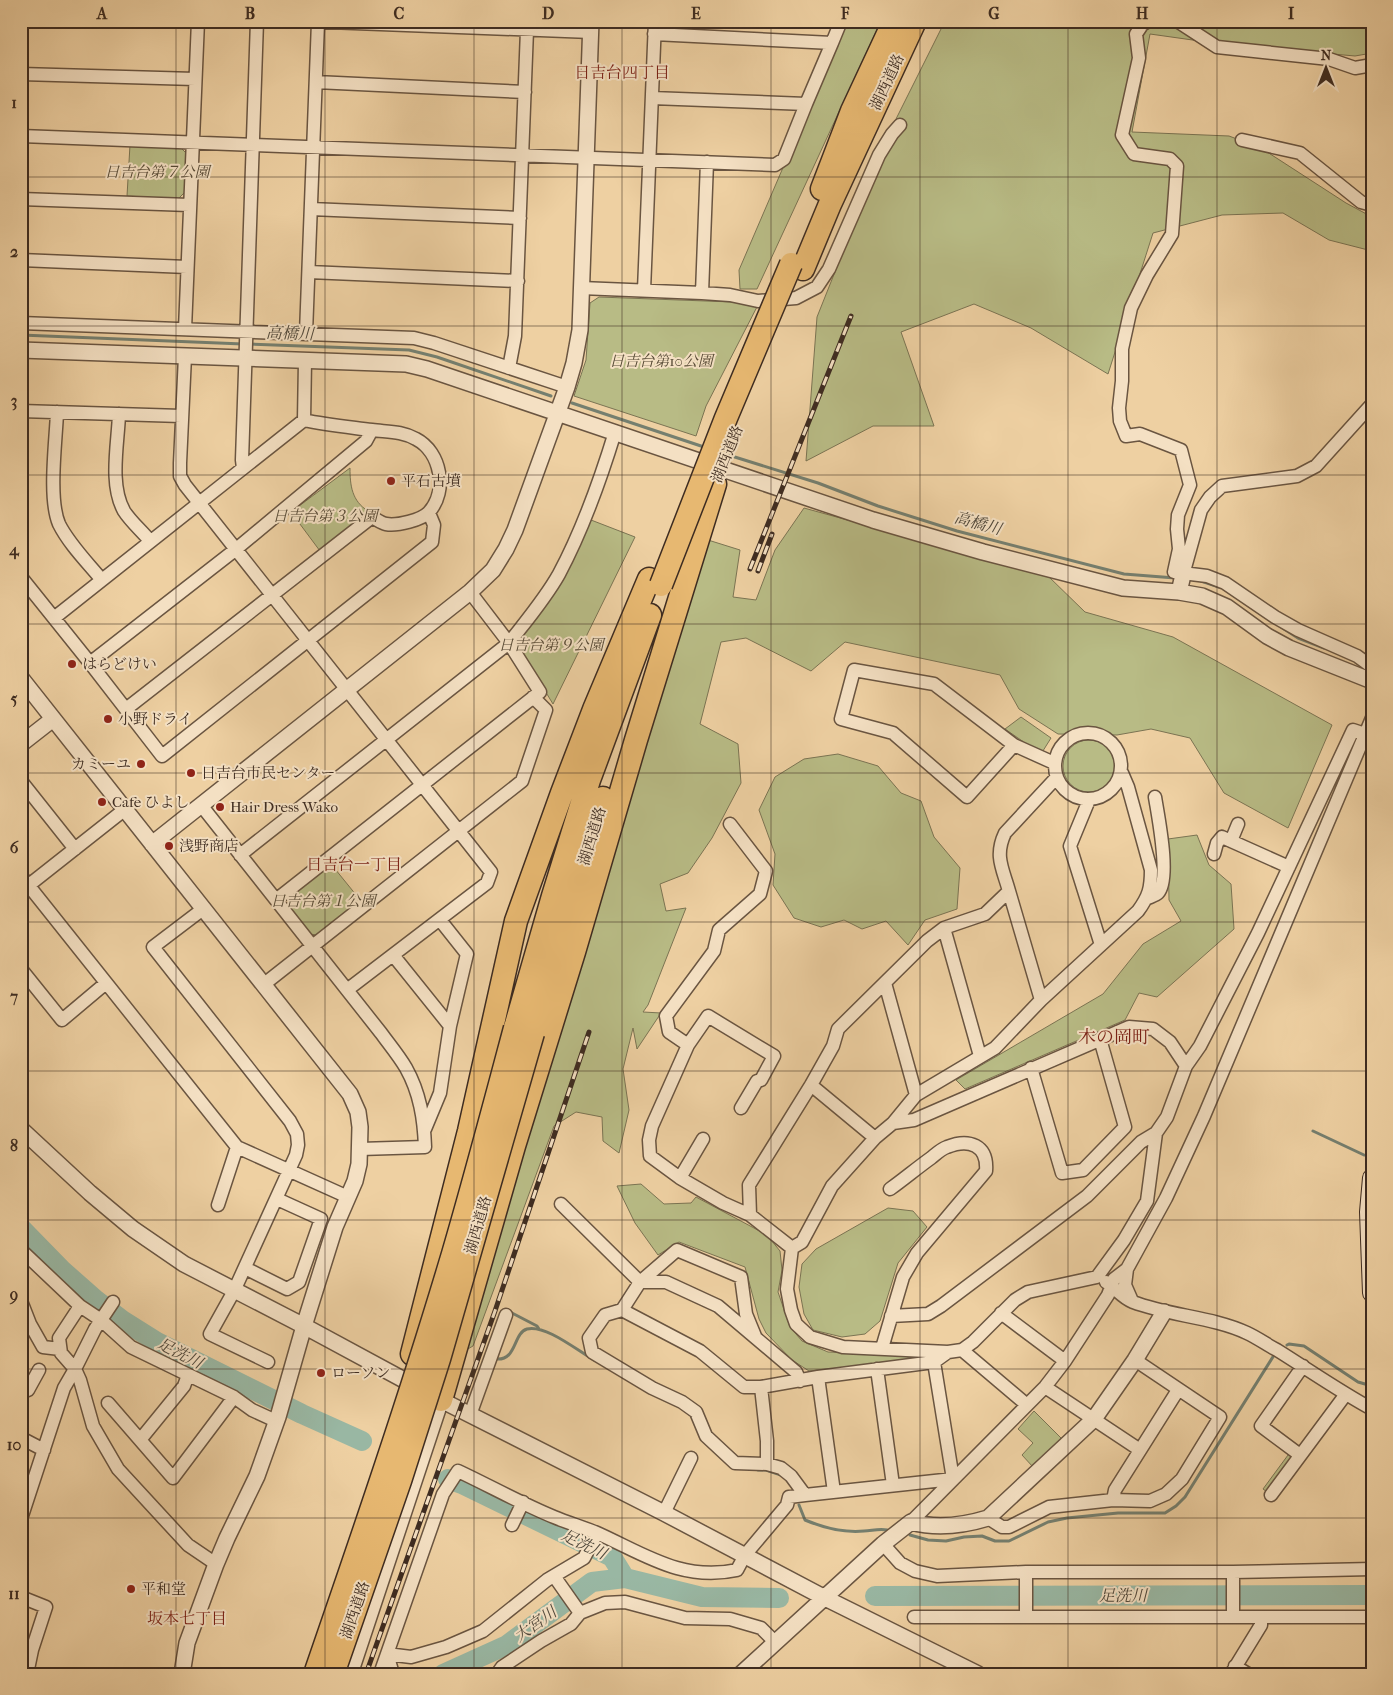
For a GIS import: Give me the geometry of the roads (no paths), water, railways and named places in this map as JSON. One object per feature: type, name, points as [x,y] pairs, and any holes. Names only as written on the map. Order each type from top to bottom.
[{"type":"highway","name":"湖西道路","points":[[332,1674],[400,1481],[439,1359],[588,780],[666,587],[715,484],[797,267],[852,111],[894,21]]},
{"type":"highway","name":"湖西道路","points":[[666,587],[684,504],[797,267],[834,195],[915,21]]},
{"type":"highway","points":[[405,1382],[469,1131],[516,921],[592,715],[666,587]]},
{"type":"highway","points":[[441,1400],[514,1146],[574,952],[636,740],[666,587]]},
{"type":"highway","name":"湖西道路","points":[[315,1674],[383,1476],[476,1173],[524,1031]]},
{"type":"main road","points":[[1372,1178],[1369,1212],[1372,1293]]},
{"type":"street","points":[[185,329],[198,21]]},
{"type":"street","points":[[243,468],[257,21]]},
{"type":"street","points":[[152,844],[347,691],[470,592],[493,570],[515,530],[574,363],[580,330],[591,27],[527,30],[442,24],[302,21]]},
{"type":"street","points":[[21,136],[775,165],[784,159],[841,21]]},
{"type":"street","points":[[1148,21],[1142,25],[1136,34],[1139,58],[1122,135],[1134,154],[1170,158],[1177,166],[1172,234],[1147,275],[1131,308],[1122,349],[1122,381],[1118,408],[1120,421],[1126,436],[1140,434],[1182,450],[1190,485],[1178,515],[1177,529],[1180,549],[1174,572],[1207,576],[1225,583],[1275,617],[1298,630],[1357,656],[1372,668]]},
{"type":"street","points":[[1177,21],[1217,47],[1329,59],[1355,68],[1372,65]]},
{"type":"street","points":[[306,333],[318,22]]},
{"type":"street","points":[[644,290],[654,28],[832,43]]},
{"type":"street","points":[[509,368],[515,336],[518,282],[527,30]]},
{"type":"street","points":[[21,74],[195,79]]},
{"type":"street","points":[[316,82],[525,92]]},
{"type":"street","points":[[652,98],[806,104]]},
{"type":"street","points":[[581,288],[730,295],[758,301],[796,298],[817,287],[829,270],[879,155],[900,125]]},
{"type":"street","points":[[1242,140],[1300,153],[1361,202],[1372,205]]},
{"type":"street","points":[[702,293],[707,162]]},
{"type":"street","points":[[21,198],[189,205]]},
{"type":"street","points":[[311,209],[520,218]]},
{"type":"street","points":[[21,260],[187,268]]},
{"type":"street","points":[[309,272],[518,282]]},
{"type":"street","points":[[21,323],[185,329],[305,361],[406,364],[428,369],[873,520],[983,552],[1123,588],[1150,592],[1179,592],[1202,596],[1227,607],[1267,636],[1289,648],[1372,681]]},
{"type":"street","points":[[21,350],[185,356],[306,333],[414,338],[434,342],[567,386]]},
{"type":"street","points":[[185,356],[180,476],[185,485],[491,872],[487,884],[347,990]]},
{"type":"street","points":[[304,420],[305,361]]},
{"type":"street","points":[[1179,592],[1201,510],[1216,491],[1222,486],[1297,476],[1316,466],[1372,404]]},
{"type":"street","points":[[21,410],[181,416]]},
{"type":"street","points":[[57,412],[53,486],[54,506],[59,524],[70,541],[101,579]]},
{"type":"street","points":[[119,414],[115,483],[118,498],[125,512],[150,541]]},
{"type":"street","points":[[54,618],[304,420],[403,433],[418,440],[432,454],[439,469],[440,487],[435,503],[428,513],[415,520],[399,524],[385,524],[372,517],[126,709]]},
{"type":"street","points":[[90,663],[235,550],[366,441],[372,430]]},
{"type":"street","points":[[240,855],[509,643],[558,576],[593,500],[615,432]]},
{"type":"street","points":[[21,577],[162,756],[432,542],[434,524],[428,513]]},
{"type":"street","points":[[276,900],[540,692],[509,643],[470,592]]},
{"type":"street","points":[[1014,745],[967,797],[893,733],[842,719],[854,670],[934,684],[1014,745],[1054,763]]},
{"type":"street","points":[[21,678],[350,1094],[358,1112],[359,1164],[335,1227],[277,1419],[257,1476],[216,1564],[187,1643],[182,1674]]},
{"type":"street","points":[[263,985],[522,781],[546,710],[533,698]]},
{"type":"street","points":[[741,1674],[883,1544],[911,1522],[1028,1406],[1065,1361],[1108,1296],[1114,1279],[1126,1269],[1166,1198],[1204,1116],[1372,718]]},
{"type":"street","points":[[21,744],[53,719]]},
{"type":"street","points":[[891,1316],[928,1314],[941,1306],[1087,1196],[1141,1142],[1156,1133],[1167,1117],[1186,1066],[1200,1046],[1258,933],[1353,730],[1365,734]]},
{"type":"street","points":[[1122,772],[1116,786],[1104,796],[1089,800],[1069,794],[1056,778],[1054,763],[1058,750],[1067,739],[1079,733],[1093,732],[1106,737],[1116,746],[1122,759],[1122,772],[1151,870],[1148,898]]},
{"type":"street","points":[[1041,1000],[1000,858],[1000,844],[1005,833],[1056,778]]},
{"type":"street","points":[[21,781],[75,848]]},
{"type":"street","points":[[792,1248],[802,1242],[832,1186],[875,1138],[893,1123],[916,1094],[995,1048],[1041,1000],[1138,911],[1148,898],[1158,893],[1163,884],[1164,859],[1155,797]]},
{"type":"street","points":[[1089,800],[1070,846],[1101,945]]},
{"type":"street","points":[[201,805],[406,1068],[422,1109],[425,1147],[360,1149]]},
{"type":"street","points":[[124,810],[75,848],[25,881],[237,1147],[348,1197]]},
{"type":"street","points":[[688,1045],[669,1032],[666,1016],[714,951],[719,930],[760,894],[766,871],[730,824]]},
{"type":"street","points":[[1231,841],[1238,824]]},
{"type":"street","points":[[1214,854],[1217,843],[1222,837],[1288,867]]},
{"type":"street","points":[[750,1214],[749,1185],[811,1085],[833,1046],[838,1029],[927,941],[944,928],[985,914],[1009,891]]},
{"type":"street","points":[[204,909],[153,947],[290,1121],[297,1134],[298,1145],[290,1171],[234,1291],[210,1334],[268,1362]]},
{"type":"street","points":[[425,1129],[440,1093],[450,1026],[467,954],[440,920]]},
{"type":"street","points":[[944,928],[980,1056]]},
{"type":"street","points":[[393,955],[450,1026]]},
{"type":"street","points":[[23,974],[62,1020],[106,983]]},
{"type":"street","points":[[885,983],[916,1094]]},
{"type":"street","points":[[741,1108],[757,1081],[761,1080],[774,1056],[708,1016],[688,1045],[652,1126],[649,1140],[650,1156],[680,1178],[723,1203],[750,1214],[792,1248]]},
{"type":"street","points":[[893,1123],[914,1120],[1129,1027],[1153,1029],[1170,1042],[1186,1066]]},
{"type":"street","points":[[1031,1068],[1062,1172],[1083,1170],[1126,1127],[1100,1039]]},
{"type":"street","points":[[811,1085],[875,1138]]},
{"type":"street","points":[[21,1128],[90,1193],[132,1229],[184,1264],[304,1326],[405,1382],[974,1673]]},
{"type":"street","points":[[792,1248],[787,1289],[796,1324],[810,1337],[843,1347],[948,1352],[962,1350],[973,1342],[1015,1300],[1028,1292],[1097,1277],[1124,1240],[1146,1201],[1156,1133]]},
{"type":"street","points":[[680,1178],[704,1139]]},
{"type":"street","points":[[882,1348],[903,1277],[917,1253],[986,1171],[987,1163],[981,1148],[960,1143],[946,1147],[890,1189]]},
{"type":"street","points":[[218,1206],[237,1147]]},
{"type":"street","points":[[245,1268],[287,1289],[300,1282],[321,1220],[277,1199]]},
{"type":"street","points":[[560,1204],[640,1282],[666,1282],[718,1306],[796,1372],[800,1381]]},
{"type":"street","points":[[21,1250],[80,1306],[102,1318],[131,1347],[234,1397],[252,1410],[277,1419]]},
{"type":"street","points":[[756,1338],[746,1314],[741,1277],[677,1250],[640,1282],[622,1310],[605,1315],[589,1338],[592,1352],[652,1388],[682,1402],[696,1412],[706,1436],[735,1462],[768,1464],[781,1468],[791,1476],[805,1495]]},
{"type":"street","points":[[1126,1269],[1125,1285],[1132,1301]]},
{"type":"street","points":[[1097,1277],[1111,1285],[1119,1294],[1132,1301],[1164,1312],[1230,1326],[1248,1333],[1372,1408]]},
{"type":"street","points":[[21,1301],[30,1324],[43,1347],[60,1349]]},
{"type":"street","points":[[21,1519],[64,1388],[102,1318],[113,1302]]},
{"type":"street","points":[[80,1306],[58,1338],[61,1353],[75,1369],[80,1380],[93,1426],[118,1469],[188,1545],[216,1564]]},
{"type":"street","points":[[622,1310],[700,1351],[744,1387],[761,1388],[818,1377],[934,1362],[948,1352]]},
{"type":"street","points":[[911,1522],[924,1526],[938,1527],[973,1523],[988,1518],[1094,1419],[1135,1360],[1164,1312]]},
{"type":"street","points":[[1001,1314],[1065,1361]]},
{"type":"street","points":[[470,1415],[506,1315]]},
{"type":"street","points":[[962,1350],[1028,1406]]},
{"type":"street","points":[[988,1518],[1002,1527],[1010,1527],[1049,1507],[1090,1501],[1150,1501],[1166,1494],[1182,1480],[1220,1417],[1135,1360]]},
{"type":"street","points":[[934,1362],[953,1479]]},
{"type":"street","points":[[1300,1455],[1261,1426],[1303,1366]]},
{"type":"street","points":[[877,1369],[893,1485]]},
{"type":"street","points":[[21,1386],[28,1390],[39,1370]]},
{"type":"street","points":[[140,1440],[184,1386],[188,1375]]},
{"type":"street","points":[[818,1377],[834,1492]]},
{"type":"street","points":[[304,1674],[405,1382]]},
{"type":"street","points":[[1045,1387],[1140,1450]]},
{"type":"street","points":[[761,1388],[768,1464]]},
{"type":"street","points":[[1113,1500],[1115,1490],[1178,1390]]},
{"type":"street","points":[[1271,1494],[1346,1394]]},
{"type":"street","points":[[108,1403],[174,1478],[234,1397]]},
{"type":"street","points":[[350,1674],[441,1400]]},
{"type":"street","points":[[21,1438],[44,1450]]},
{"type":"street","points":[[664,1513],[691,1458]]},
{"type":"street","points":[[390,1664],[443,1494],[458,1471],[553,1517],[596,1533],[642,1556],[687,1571],[719,1574],[737,1570],[745,1555],[787,1505],[789,1497],[953,1479]]},
{"type":"street","points":[[512,1526],[523,1502]]},
{"type":"street","points":[[380,1674],[390,1664],[446,1647],[483,1631],[554,1576],[584,1558],[596,1533]]},
{"type":"street","points":[[883,1544],[900,1563],[915,1572],[937,1576],[1233,1574],[1372,1569]]},
{"type":"street","points":[[1233,1574],[1233,1616]]},
{"type":"street","points":[[554,1576],[580,1612]]},
{"type":"street","points":[[1025,1576],[1026,1614]]},
{"type":"street","points":[[21,1597],[46,1607],[32,1650],[27,1674]]},
{"type":"street","points":[[497,1674],[502,1667],[571,1624],[580,1612],[606,1603],[625,1602],[685,1618],[730,1619],[761,1628],[775,1642]]},
{"type":"street","points":[[914,1617],[1026,1614],[1372,1617]]},
{"type":"street","points":[[1248,1674],[1233,1670],[1261,1625],[1261,1617]]},
{"type":"waterway","name":"高橋川","points":[[21,335],[243,344]]},
{"type":"waterway","name":"高橋川","points":[[249,344],[409,350],[437,357],[551,396]]},
{"type":"waterway","name":"高橋川","points":[[572,403],[707,448]]},
{"type":"waterway","name":"高橋川","points":[[722,453],[818,483],[878,506],[957,531],[1124,574],[1175,578]]},
{"type":"waterway","name":"高橋川","points":[[1201,581],[1219,587]]},
{"type":"waterway","name":"高橋川","points":[[1281,627],[1298,638],[1324,648]]},
{"type":"waterway","points":[[1313,1131],[1364,1155]]},
{"type":"waterway","name":"足洗川","points":[[21,1228],[62,1270],[96,1300],[122,1320],[157,1342],[302,1414],[362,1441]]},
{"type":"waterway","points":[[512,1313],[537,1326],[539,1329]]},
{"type":"waterway","points":[[496,1359],[508,1356],[519,1336],[527,1329],[534,1329],[552,1334],[594,1360]]},
{"type":"waterway","points":[[1287,1345],[1304,1346],[1358,1382],[1372,1386]]},
{"type":"waterway","points":[[910,1535],[928,1540],[946,1541],[982,1536],[995,1541],[1009,1541],[1048,1522],[1067,1518],[1118,1513],[1165,1513],[1185,1497],[1276,1352]]},
{"type":"waterway","points":[[758,1470],[766,1470],[781,1475]]},
{"type":"waterway","name":"足洗川","points":[[448,1479],[612,1557],[625,1578],[702,1597],[779,1598]]},
{"type":"waterway","points":[[799,1505],[805,1520],[826,1528],[841,1531],[887,1530]]},
{"type":"waterway","name":"大宮川","points":[[443,1674],[507,1645],[592,1582],[625,1578]]},
{"type":"waterway","name":"足洗川","points":[[875,1596],[1372,1595]]},
{"type":"railway","points":[[750,569],[851,316]]},
{"type":"railway","points":[[758,571],[772,534]]},
{"type":"railway","points":[[366,1674],[495,1311],[589,1032]]},
{"type":"place","name":"平石古墳","points":[[391,481]]},
{"type":"place","name":"はらどけい","points":[[72,664]]},
{"type":"place","name":"小野ドライ","points":[[108,719]]},
{"type":"place","name":"カミーユ","points":[[141,764]]},
{"type":"place","name":"日吉台市民センター","points":[[191,773]]},
{"type":"place","name":"Cafe ひよし","points":[[102,802]]},
{"type":"place","name":"Hair Dress Wako","points":[[220,807]]},
{"type":"place","name":"浅野商店","points":[[169,846]]},
{"type":"place","name":"ローソン","points":[[321,1373]]},
{"type":"place","name":"平和堂","points":[[131,1589]]},
{"type":"district","name":"日吉台四丁目","points":[[622,72]]},
{"type":"district","name":"日吉台一丁目","points":[[354,864]]},
{"type":"district","name":"木の岡町","points":[[1114,1037]]},
{"type":"district","name":"坂本七丁目","points":[[187,1618]]},
{"type":"park label","name":"日吉台第７公園","points":[[157,172]]},
{"type":"park label","name":"日吉台第10公園","points":[[661,361]]},
{"type":"park label","name":"日吉台第３公園","points":[[325,516]]},
{"type":"park label","name":"日吉台第９公園","points":[[551,645]]},
{"type":"park label","name":"日吉台第１公園","points":[[323,901]]}]
